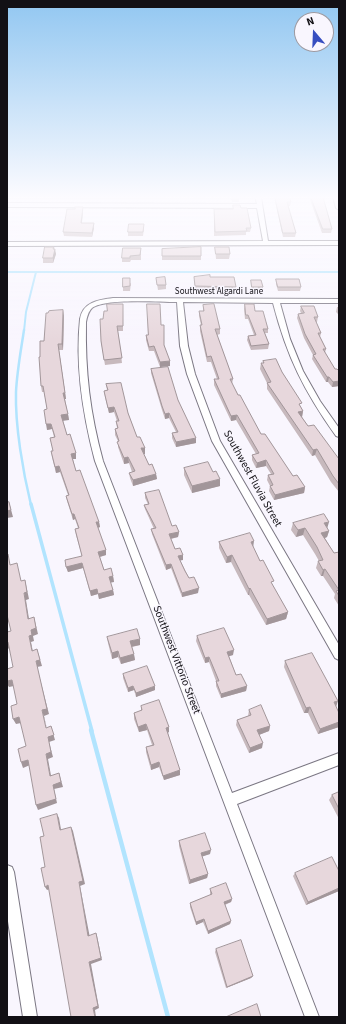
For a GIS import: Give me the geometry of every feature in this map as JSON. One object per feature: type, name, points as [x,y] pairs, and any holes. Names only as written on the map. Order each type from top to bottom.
[{"type":"street","name":"Southwest Algardi Lane","points":[[100,302],[113,300],[339,301]]},
{"type":"street","name":"Southwest Fluvia Street","points":[[180,301],[184,346],[191,374],[216,440],[339,655]]},
{"type":"street","points":[[276,301],[285,338],[295,366],[320,408],[339,434]]},
{"type":"street","name":"Southwest Vittorio Street","points":[[100,302],[87,309],[84,316],[82,368],[83,390],[90,428],[100,461],[312,1017]]},
{"type":"street","points":[[230,800],[339,759]]},
{"type":"street","points":[[7,872],[30,1017]]},
{"type":"building","points":[[45,247],[54,247],[53,258],[43,258]]},
{"type":"building","points":[[201,247],[201,256],[162,256],[162,249]]},
{"type":"building","points":[[215,247],[229,247],[230,254],[216,254]]},
{"type":"building","points":[[123,248],[141,248],[140,255],[130,256],[130,258],[122,258]]},
{"type":"building","points":[[210,275],[210,277],[234,277],[236,287],[195,286],[194,277]]},
{"type":"building","points":[[165,277],[166,285],[157,285],[156,278]]},
{"type":"building","points":[[123,278],[130,278],[130,286],[123,287]]},
{"type":"building","points":[[276,279],[299,279],[301,287],[278,287]]},
{"type":"building","points":[[251,280],[261,280],[263,287],[252,287]]},
{"type":"building","points":[[107,304],[123,304],[123,326],[117,326],[122,358],[104,360],[100,319],[103,319],[104,311],[107,311]]},
{"type":"building","points":[[147,304],[160,304],[161,325],[164,325],[164,345],[170,361],[160,362],[154,346],[149,347],[146,335],[148,335]]},
{"type":"building","points":[[214,304],[220,329],[215,329],[233,379],[230,379],[261,434],[265,434],[293,476],[297,475],[305,487],[275,495],[270,486],[273,485],[268,475],[274,474],[266,460],[257,463],[252,455],[259,453],[237,415],[231,416],[214,379],[219,379],[211,356],[207,357],[200,325],[202,325],[199,311],[204,311],[203,305]]},
{"type":"building","points":[[245,304],[254,304],[255,311],[263,311],[268,329],[263,329],[269,344],[251,346],[248,336],[256,335],[248,315],[246,315]]},
{"type":"building","points":[[301,306],[314,306],[318,317],[314,317],[321,333],[318,333],[326,349],[323,349],[335,369],[339,371],[339,381],[333,382],[329,377],[327,377],[313,355],[316,354],[305,334],[298,314],[304,313]]},
{"type":"building","points":[[63,310],[62,344],[58,344],[65,393],[63,393],[68,414],[61,415],[67,435],[70,434],[76,453],[71,454],[76,471],[80,470],[99,522],[96,522],[106,550],[98,552],[104,570],[111,568],[113,576],[109,577],[113,590],[98,594],[97,589],[90,591],[82,563],[66,567],[65,560],[82,556],[75,529],[79,528],[74,514],[72,514],[66,496],[69,495],[59,466],[55,467],[51,451],[53,451],[50,438],[55,437],[51,424],[46,424],[44,410],[47,409],[43,386],[41,386],[39,357],[40,341],[44,341],[46,313],[49,311]]},
{"type":"building","points":[[276,359],[282,372],[302,403],[299,404],[303,411],[298,412],[308,426],[314,425],[339,459],[339,484],[317,449],[313,450],[267,383],[271,382],[261,363],[264,363],[263,361]]},
{"type":"building","points":[[168,367],[178,400],[196,438],[176,442],[172,433],[178,432],[169,413],[165,414],[151,369]]},
{"type":"building","points":[[121,383],[128,413],[137,437],[140,437],[145,448],[141,448],[149,465],[152,464],[156,474],[133,480],[129,473],[135,471],[128,457],[124,458],[117,442],[119,441],[115,429],[118,428],[116,421],[119,421],[114,407],[108,408],[104,391],[108,390],[106,384]]},
{"type":"building","points":[[208,462],[213,472],[216,471],[220,479],[192,486],[184,468]]},
{"type":"building","points":[[159,490],[172,526],[176,525],[179,532],[169,534],[175,549],[180,548],[183,555],[178,556],[185,571],[189,578],[194,577],[199,588],[182,593],[171,564],[166,565],[151,529],[156,528],[144,505],[149,504],[145,493]]},
{"type":"building","points":[[9,502],[11,510],[7,511],[7,503]]},
{"type":"building","points":[[324,514],[329,522],[324,523],[329,531],[321,533],[334,553],[339,552],[339,590],[325,569],[323,570],[318,561],[323,560],[305,528],[298,530],[293,523]]},
{"type":"building","points":[[250,533],[254,541],[251,542],[260,561],[263,560],[274,581],[271,582],[288,612],[267,619],[250,588],[249,589],[232,555],[227,557],[219,542]]},
{"type":"building","points":[[7,554],[10,565],[17,563],[21,581],[25,580],[27,592],[24,593],[28,619],[34,617],[36,628],[31,630],[32,635],[29,636],[32,651],[37,649],[40,660],[36,661],[47,709],[42,710],[46,728],[51,726],[54,735],[48,737],[51,752],[46,754],[50,776],[59,773],[61,782],[53,785],[56,799],[36,805],[28,760],[21,762],[18,749],[26,746],[19,717],[13,719],[11,706],[17,704],[12,680],[7,681],[7,669],[13,667],[7,642],[7,632],[11,631],[7,615]]},
{"type":"building","points":[[224,628],[234,650],[227,652],[236,675],[241,674],[247,686],[221,694],[216,681],[219,681],[209,657],[205,658],[197,636]]},
{"type":"building","points":[[137,629],[140,639],[130,641],[134,654],[120,658],[118,651],[112,653],[107,637]]},
{"type":"building","points":[[312,653],[338,701],[334,702],[339,713],[339,722],[320,729],[310,707],[306,708],[285,661]]},
{"type":"building","points":[[147,666],[155,686],[136,693],[133,686],[128,688],[123,674]]},
{"type":"building","points":[[159,700],[169,727],[166,728],[180,770],[163,776],[159,762],[151,765],[146,747],[154,745],[146,724],[138,727],[134,713],[142,710],[141,706]]},
{"type":"building","points":[[261,705],[270,726],[257,730],[263,743],[250,748],[237,720],[251,715],[249,710]]},
{"type":"building","points":[[339,792],[339,809],[332,795]]},
{"type":"building","points":[[57,814],[60,830],[71,827],[83,881],[79,882],[88,936],[96,933],[101,958],[89,962],[98,1006],[93,1008],[95,1017],[71,1017],[48,885],[45,887],[41,868],[45,867],[40,837],[44,836],[40,819]]},
{"type":"building","points":[[205,833],[211,850],[201,853],[208,874],[190,880],[179,841]]},
{"type":"building","points":[[332,857],[339,871],[339,888],[308,902],[295,873]]},
{"type":"building","points":[[226,883],[232,899],[224,902],[231,921],[208,931],[204,919],[196,922],[190,903],[212,894],[210,889]]},
{"type":"building","points":[[241,940],[253,976],[227,987],[216,949]]},
{"type":"building","points":[[257,1004],[261,1017],[226,1017]]},
{"type":"waterway","points":[[7,272],[36,272]]},
{"type":"waterway","points":[[24,331],[26,312],[36,272]]},
{"type":"waterway","points":[[36,272],[339,272]]},
{"type":"waterway","points":[[24,330],[17,376],[16,405],[20,449],[31,505]]},
{"type":"waterway","points":[[31,504],[92,731]]},
{"type":"waterway","points":[[91,730],[168,1017]]}]
